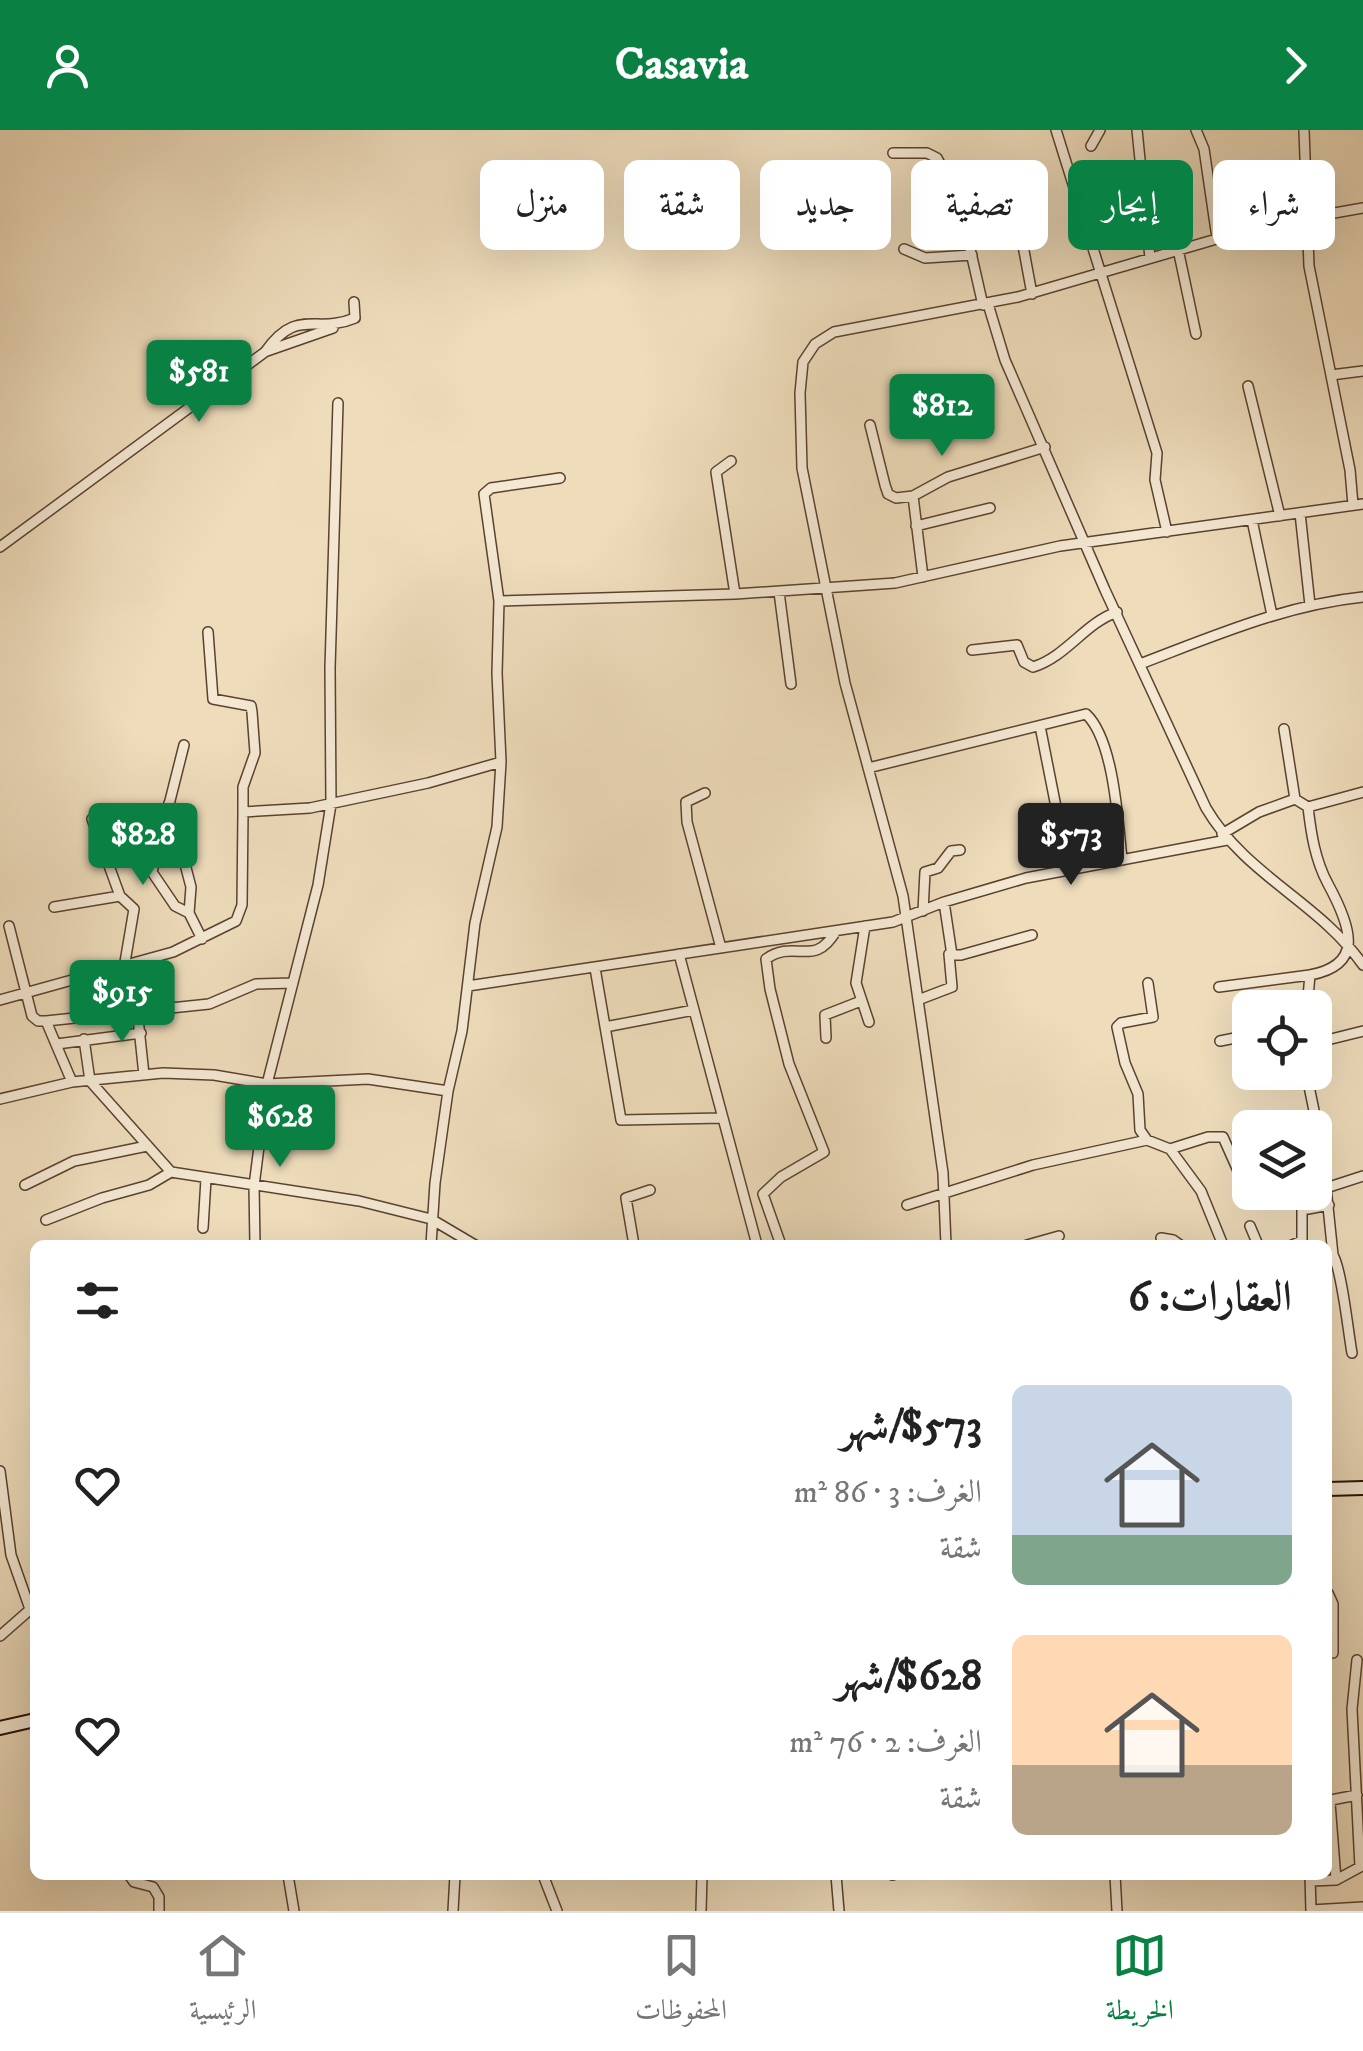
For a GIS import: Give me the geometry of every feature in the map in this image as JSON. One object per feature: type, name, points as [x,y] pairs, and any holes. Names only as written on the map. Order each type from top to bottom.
[{"type":"street","points":[[1056,130],[1157,453],[1155,480],[1168,532]]},
{"type":"street","points":[[1091,146],[1100,130]]},
{"type":"street","points":[[1138,130],[1150,258]]},
{"type":"street","points":[[1196,130],[1204,150],[1213,211]]},
{"type":"street","points":[[1304,130],[1305,160]]},
{"type":"street","points":[[894,153],[927,153],[938,158],[952,190],[1005,360],[1206,808],[1245,860],[1320,919],[1360,961]]},
{"type":"street","points":[[1335,212],[1363,208]]},
{"type":"street","points":[[904,248],[924,258],[972,256]]},
{"type":"street","points":[[1024,250],[1032,294]]},
{"type":"street","points":[[946,1240],[945,1192],[907,918],[845,683],[825,590],[802,468],[800,383],[808,352],[834,332],[1032,294],[1175,250]]},
{"type":"street","points":[[1178,250],[1196,334]]},
{"type":"street","points":[[499,600],[825,590],[923,577],[1084,542],[1358,504],[1311,283],[1308,250]]},
{"type":"street","points":[[0,547],[265,352],[287,328],[348,322],[355,318],[354,302]]},
{"type":"street","points":[[1331,375],[1363,372]]},
{"type":"street","points":[[1248,386],[1280,516]]},
{"type":"street","points":[[255,1240],[254,1186],[267,1084],[318,885],[330,804],[338,403]]},
{"type":"street","points":[[870,425],[888,494],[896,498],[913,496],[948,477],[1045,448]]},
{"type":"street","points":[[731,461],[716,472],[735,594]]},
{"type":"street","points":[[430,1240],[448,1091],[462,1030],[476,923],[494,846],[501,762],[499,600],[484,494],[491,488],[560,478]]},
{"type":"street","points":[[913,496],[923,577]]},
{"type":"street","points":[[916,526],[990,508]]},
{"type":"street","points":[[1300,513],[1310,605]]},
{"type":"street","points":[[1252,520],[1272,615]]},
{"type":"street","points":[[780,592],[791,684]]},
{"type":"street","points":[[1140,664],[1272,615],[1363,597]]},
{"type":"street","points":[[972,650],[1017,645],[1028,666],[1040,665],[1086,634],[1103,617],[1117,612]]},
{"type":"street","points":[[0,1000],[123,968],[202,939],[236,921],[240,914],[243,787],[254,753],[252,712],[250,706],[213,700],[208,632]]},
{"type":"street","points":[[868,768],[1083,714],[1092,718],[1113,784],[1122,860]]},
{"type":"street","points":[[1040,726],[1057,812]]},
{"type":"street","points":[[1284,728],[1295,799],[1308,807],[1322,870],[1354,927],[1361,948],[1360,961]]},
{"type":"street","points":[[184,744],[152,872],[176,906],[189,913]]},
{"type":"street","points":[[243,812],[330,804],[501,762]]},
{"type":"street","points":[[1308,807],[1363,792]]},
{"type":"street","points":[[705,793],[686,802],[686,822],[721,948]]},
{"type":"street","points":[[468,986],[907,918],[944,902],[1026,878],[1224,837],[1259,812],[1295,799]]},
{"type":"street","points":[[169,800],[191,887],[189,913],[202,939]]},
{"type":"street","points":[[92,820],[120,896],[134,908],[123,968],[141,1032],[144,1075]]},
{"type":"street","points":[[923,910],[925,872],[938,868],[951,851],[960,850]]},
{"type":"street","points":[[54,908],[120,896]]},
{"type":"street","points":[[918,1000],[952,987],[944,902]]},
{"type":"street","points":[[9,926],[34,1018],[46,1021],[210,1004],[256,984],[293,984]]},
{"type":"street","points":[[866,926],[857,974],[869,1022]]},
{"type":"street","points":[[778,1240],[762,1194],[790,1171],[824,1152],[789,1064],[766,959],[786,951],[819,951],[836,931]]},
{"type":"street","points":[[949,954],[961,956],[1032,935]]},
{"type":"street","points":[[679,954],[756,1240]]},
{"type":"street","points":[[1219,987],[1310,975],[1360,961]]},
{"type":"street","points":[[596,968],[622,1120],[722,1118]]},
{"type":"street","points":[[1309,990],[1310,975]]},
{"type":"street","points":[[1148,983],[1152,1018],[1117,1025],[1125,1063],[1138,1094],[1140,1130],[1148,1140],[1170,1148],[1208,1137],[1224,1137],[1232,1156]]},
{"type":"street","points":[[826,1038],[824,1014],[861,1001]]},
{"type":"street","points":[[605,1027],[694,1010]]},
{"type":"street","points":[[104,1013],[108,1035]]},
{"type":"street","points":[[46,1021],[72,1082]]},
{"type":"street","points":[[1332,1038],[1363,1030]]},
{"type":"street","points":[[56,1044],[141,1032]]},
{"type":"street","points":[[84,1039],[90,1080],[171,1172],[360,1200],[431,1219],[466,1240]]},
{"type":"street","points":[[1220,1041],[1232,1039]]},
{"type":"street","points":[[0,1099],[72,1082],[185,1073],[267,1084],[358,1079],[448,1091]]},
{"type":"street","points":[[907,1205],[1032,1164],[1148,1140]]},
{"type":"street","points":[[26,1185],[74,1160],[147,1146]]},
{"type":"street","points":[[1170,1148],[1182,1170],[1201,1191],[1221,1240]]},
{"type":"street","points":[[46,1220],[149,1185],[171,1172]]},
{"type":"street","points":[[1332,1186],[1363,1176]]},
{"type":"street","points":[[203,1228],[206,1179]]},
{"type":"street","points":[[633,1240],[626,1198],[650,1190]]},
{"type":"street","points":[[1302,1210],[1302,1240]]},
{"type":"street","points":[[1328,1210],[1331,1240]]},
{"type":"street","points":[[1250,1226],[1256,1240]]},
{"type":"street","points":[[1045,1240],[1059,1236]]},
{"type":"street","points":[[1162,1238],[1173,1240]]},
{"type":"street","points":[[1332,1245],[1339,1266],[1352,1353]]},
{"type":"street","points":[[1332,1267],[1339,1266]]},
{"type":"street","points":[[0,1470],[11,1555],[30,1602]]},
{"type":"street","points":[[1332,1489],[1363,1488]]},
{"type":"street","points":[[1332,1602],[1352,1698],[1360,1867],[1332,1880]]},
{"type":"street","points":[[0,1636],[30,1609]]},
{"type":"street","points":[[0,1728],[30,1721]]},
{"type":"street","points":[[1332,1800],[1357,1795]]},
{"type":"street","points":[[1332,1829],[1336,1880]]},
{"type":"street","points":[[133,1880],[153,1887],[159,1896],[160,1911]]},
{"type":"street","points":[[289,1880],[294,1911]]},
{"type":"street","points":[[452,1911],[455,1880]]},
{"type":"street","points":[[545,1880],[557,1911]]},
{"type":"street","points":[[701,1911],[702,1880]]},
{"type":"street","points":[[836,1880],[839,1911]]},
{"type":"street","points":[[1115,1880],[1117,1911]]},
{"type":"street","points":[[1310,1880],[1311,1911],[1363,1907]]}]
